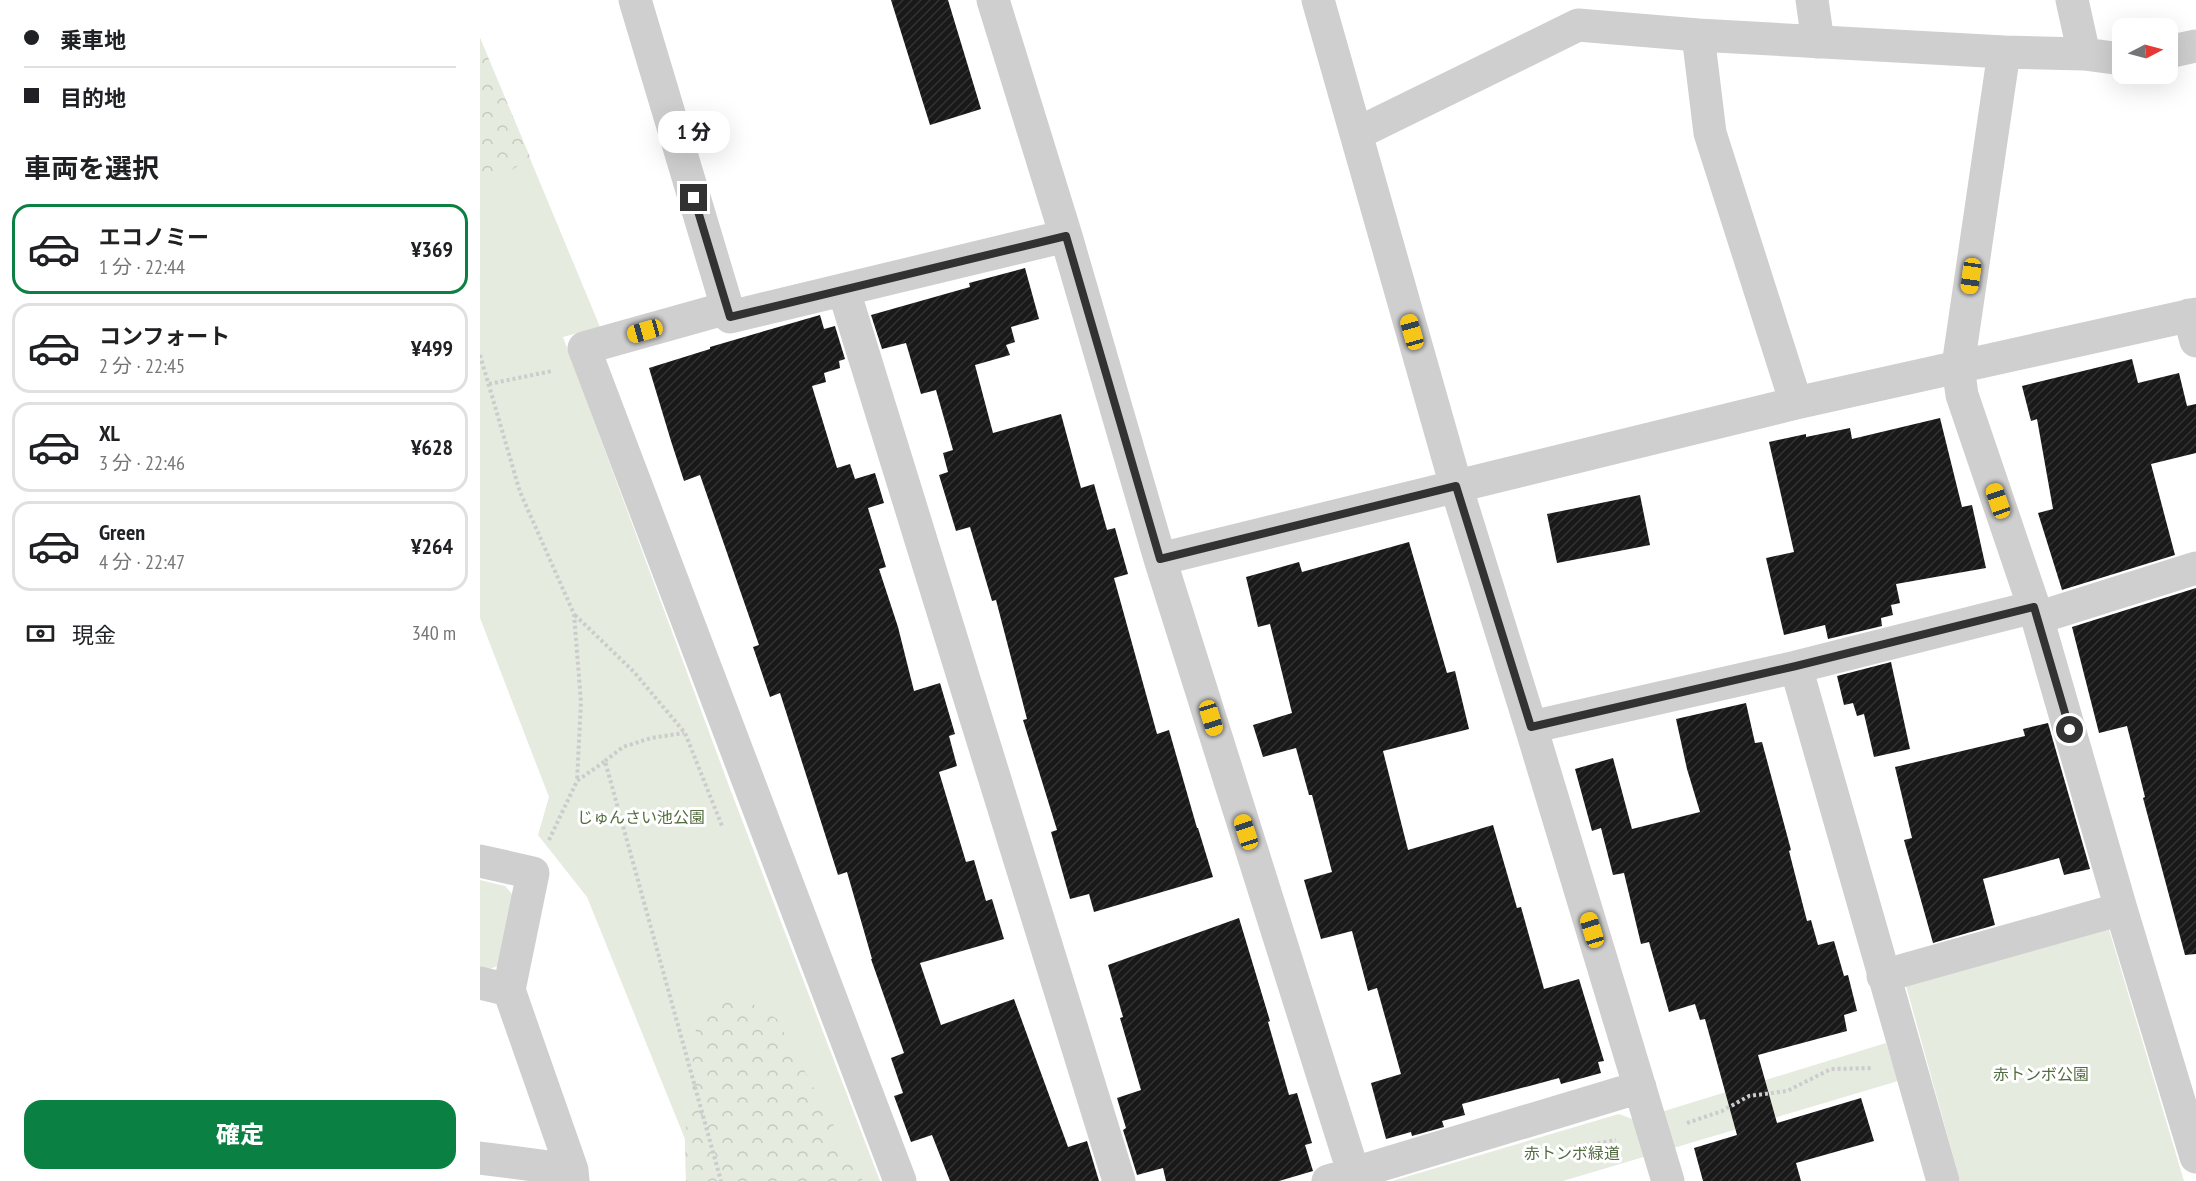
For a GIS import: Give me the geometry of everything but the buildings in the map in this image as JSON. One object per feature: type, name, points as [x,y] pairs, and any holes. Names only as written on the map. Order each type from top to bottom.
[{"type":"street","points":[[635,0],[730,317],[1066,236]]},
{"type":"street","points":[[993,0],[1066,236],[1160,559],[1346,1179],[1640,1087]]},
{"type":"street","points":[[1318,0],[1456,486],[1668,1181]]},
{"type":"street","points":[[1812,0],[1818,42]]},
{"type":"street","points":[[2072,0],[2084,54]]},
{"type":"street","points":[[1356,134],[1578,26],[1818,42],[2084,54],[2112,58]]},
{"type":"street","points":[[1698,35],[1710,133],[1796,403]]},
{"type":"street","points":[[2178,50],[2196,46]]},
{"type":"street","points":[[2004,52],[1958,366],[1962,395],[2036,613],[2121,909],[2196,1157]]},
{"type":"street","points":[[844,291],[1119,1181]]},
{"type":"street","points":[[727,308],[584,348],[900,1181]]},
{"type":"street","points":[[1160,559],[1796,403],[1958,366],[2194,323]]},
{"type":"street","points":[[1531,727],[2036,613],[2196,568]]},
{"type":"street","points":[[1796,666],[1942,1181]]},
{"type":"street","points":[[480,861],[533,873],[495,986],[572,1176]]},
{"type":"street","points":[[1883,976],[2121,909]]},
{"type":"street","points":[[480,1158],[572,1176]]},
{"type":"path","points":[[480,355],[520,492],[574,614],[581,702],[577,781],[533,873]]},
{"type":"path","points":[[489,384],[563,369]]},
{"type":"path","points":[[574,614],[634,672],[685,733],[724,831]]},
{"type":"path","points":[[577,781],[623,747],[651,738],[685,733]]},
{"type":"path","points":[[605,761],[721,1181]]},
{"type":"green space","name":"じゅんさい池公園","points":[[480,38],[600,327],[563,337],[729,786],[880,1181],[686,1181],[685,1139],[587,897],[538,835],[549,797],[480,618]]},
{"type":"green space","points":[[480,38],[530,157],[480,193]]},
{"type":"green space","points":[[480,880],[505,886],[520,903],[506,963],[487,970],[480,968]]},
{"type":"green space","name":"赤トンボ公園","points":[[2108,926],[2184,1181],[1960,1181],[1905,982]]},
{"type":"green space","points":[[743,998],[777,1019],[863,1181],[686,1181],[685,1139],[698,1009]]},
{"type":"green space","name":"赤トンボ緑道","points":[[1886,1043],[1898,1081],[1563,1181],[1392,1181],[1619,1114],[1635,1120]]},
{"type":"route","points":[[694,198],[730,317],[1066,236],[1160,559],[1456,486],[1531,727],[1796,666],[2034,607],[2070,730]]}]
